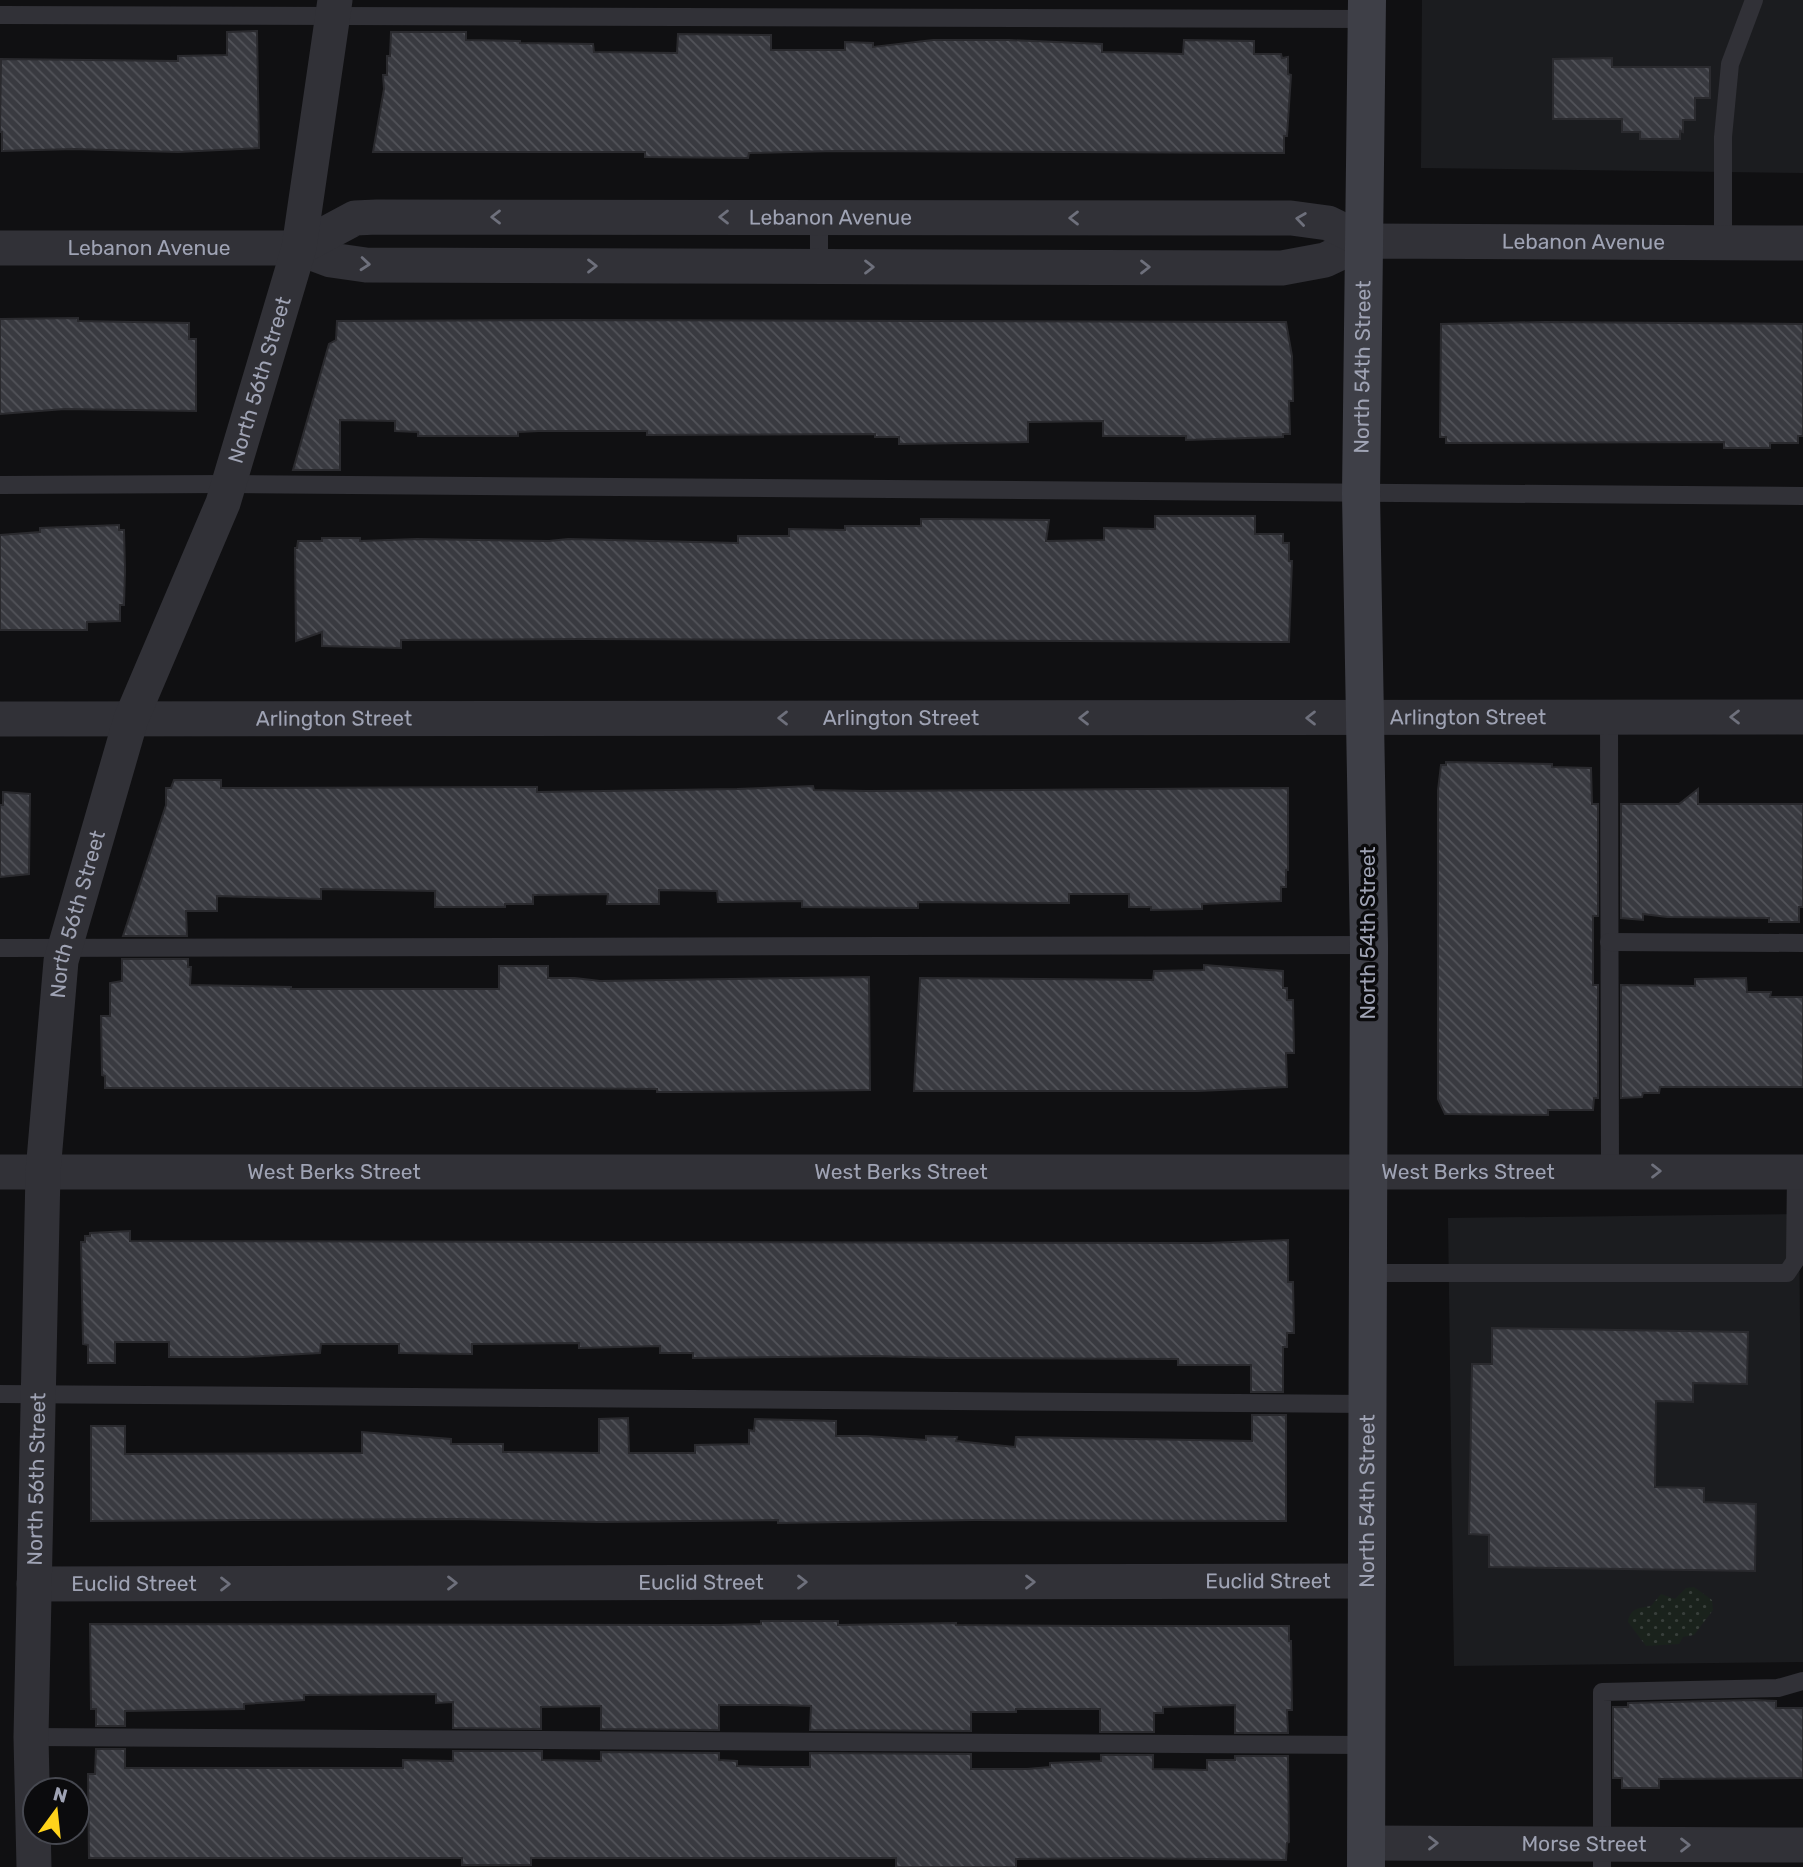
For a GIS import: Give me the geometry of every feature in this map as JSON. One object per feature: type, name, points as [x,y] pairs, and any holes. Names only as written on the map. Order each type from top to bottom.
[{"type":"street","name":"North 56th Street","points":[[34,1867],[31,1737],[43,1172],[61,961],[131,719],[223,503],[299,248],[334,9]]},
{"type":"street","name":"North 54th Street","points":[[1366,1855],[1369,945],[1362,494],[1367,9]]},
{"type":"street","name":"Lebanon Avenue","points":[[299,248],[355,218],[377,217],[1291,218],[1328,223],[1365,241],[1803,243]]},
{"type":"street","name":"Lebanon Avenue","points":[[0,248],[299,248],[331,260],[366,265],[1282,268],[1325,260],[1365,241]]},
{"type":"street","name":"Arlington Street","points":[[0,719],[1803,717]]},
{"type":"street","name":"West Berks Street","points":[[0,1171],[1800,1172]]},
{"type":"street","name":"Euclid Street","points":[[34,1584],[1368,1581]]},
{"type":"street","name":"Morse Street","points":[[1366,1855],[1602,1856],[1803,1845]]},
{"type":"lane","points":[[1723,243],[1723,137],[1730,64],[1754,0]]},
{"type":"lane","points":[[0,15],[334,9],[1367,9]]},
{"type":"lane","points":[[819,217],[819,267]]},
{"type":"lane","points":[[0,485],[228,484],[1803,495]]},
{"type":"lane","points":[[1609,718],[1610,1171]]},
{"type":"lane","points":[[1609,942],[1803,943]]},
{"type":"lane","points":[[0,948],[1369,945]]},
{"type":"lane","points":[[1367,1273],[1787,1273],[1795,1261],[1800,1172]]},
{"type":"lane","points":[[0,1394],[1368,1404]]},
{"type":"lane","points":[[1602,1856],[1602,1692],[1778,1688],[1803,1681]]},
{"type":"lane","points":[[31,1737],[1366,1745]]},
{"type":"shaded area","points":[[1422,0],[1803,0],[1803,173],[1421,168]]},
{"type":"shaded area","points":[[1799,1214],[1803,1662],[1454,1666],[1448,1218]]},
{"type":"shaded area","points":[[1694,1587],[1712,1600],[1713,1610],[1694,1635],[1683,1637],[1679,1644],[1646,1646],[1628,1622],[1631,1614],[1651,1606],[1661,1594],[1675,1599],[1686,1588]]},
{"type":"building","points":[[257,31],[259,148],[178,152],[74,149],[2,151],[1,59],[178,61],[178,56],[227,55],[227,32]]},
{"type":"building","points":[[391,32],[466,32],[466,40],[593,44],[594,52],[677,53],[678,34],[771,35],[771,50],[845,50],[845,42],[873,43],[873,47],[933,40],[1009,40],[1102,44],[1102,52],[1183,54],[1184,40],[1254,41],[1254,54],[1281,54],[1282,58],[1288,57],[1288,74],[1291,75],[1287,136],[1284,136],[1284,153],[836,151],[749,153],[748,158],[645,157],[645,152],[373,152],[384,89],[383,75],[387,75],[387,56],[390,56]]},
{"type":"building","points":[[1612,58],[1612,67],[1710,67],[1710,98],[1695,98],[1695,120],[1683,120],[1680,139],[1640,139],[1640,132],[1622,132],[1622,119],[1553,119],[1553,59]]},
{"type":"building","points":[[78,318],[78,321],[189,323],[189,339],[196,339],[196,411],[65,409],[0,414],[0,319]]},
{"type":"building","points":[[337,321],[1286,322],[1292,356],[1293,401],[1289,401],[1290,434],[1283,434],[1283,437],[1186,440],[1186,436],[1103,436],[1103,421],[1028,422],[1028,442],[899,444],[899,437],[875,437],[875,434],[647,435],[647,431],[539,431],[518,432],[518,436],[418,436],[418,432],[395,431],[395,421],[340,420],[340,470],[293,470],[329,344],[336,340]]},
{"type":"building","points":[[1441,324],[1803,324],[1803,436],[1798,436],[1798,443],[1770,443],[1770,448],[1724,448],[1724,442],[1446,443],[1446,437],[1440,437]]},
{"type":"building","points":[[1155,516],[1255,516],[1255,534],[1283,534],[1283,543],[1289,543],[1289,561],[1292,561],[1289,642],[401,640],[401,648],[322,646],[322,632],[296,641],[295,548],[298,541],[360,538],[360,541],[568,539],[738,543],[738,536],[789,536],[789,529],[845,530],[845,526],[921,526],[921,519],[1049,520],[1046,541],[1104,540],[1104,528],[1155,529]]},
{"type":"building","points":[[119,525],[119,530],[124,530],[125,570],[124,605],[120,605],[120,621],[87,622],[87,630],[0,630],[0,535],[40,532],[40,528]]},
{"type":"building","points":[[1446,762],[1552,764],[1552,767],[1591,768],[1592,804],[1598,804],[1598,916],[1593,916],[1593,985],[1598,985],[1598,1098],[1594,1098],[1593,1110],[1548,1110],[1548,1115],[1445,1114],[1438,1099],[1438,790],[1441,765],[1446,765]]},
{"type":"building","points":[[174,780],[221,780],[221,788],[537,787],[537,792],[813,786],[814,790],[867,791],[1288,788],[1288,870],[1286,887],[1281,887],[1281,901],[1202,904],[1202,909],[1151,910],[1151,907],[1129,907],[1129,894],[1069,894],[1069,903],[918,902],[918,908],[802,907],[802,901],[718,902],[717,891],[659,890],[659,904],[607,904],[608,894],[533,895],[533,904],[505,904],[505,907],[435,907],[435,891],[321,889],[321,899],[217,896],[217,911],[186,911],[187,936],[123,936],[166,805],[166,788],[171,788]]},
{"type":"building","points":[[1698,789],[1698,804],[1803,804],[1803,907],[1799,907],[1799,922],[1769,922],[1769,918],[1667,917],[1643,914],[1643,920],[1621,918],[1621,804],[1679,804]]},
{"type":"building","points":[[3,792],[30,794],[29,874],[0,877],[0,805],[3,805]]},
{"type":"building","points":[[122,959],[188,959],[188,967],[191,967],[190,985],[291,989],[499,989],[499,966],[548,966],[548,978],[600,981],[869,977],[870,1090],[657,1092],[657,1089],[554,1088],[105,1088],[105,1076],[102,1075],[101,1016],[110,1016],[110,983],[122,981]]},
{"type":"building","points":[[1204,965],[1283,971],[1283,988],[1287,988],[1287,1000],[1293,1000],[1294,1053],[1286,1053],[1287,1087],[1198,1091],[914,1091],[920,978],[1153,980],[1154,971],[1204,970]]},
{"type":"building","points":[[1746,978],[1747,992],[1771,992],[1770,997],[1803,997],[1803,1087],[1660,1087],[1659,1093],[1621,1098],[1621,985],[1695,986],[1695,979]]},
{"type":"building","points":[[130,1231],[130,1241],[1207,1243],[1288,1240],[1288,1282],[1293,1282],[1294,1333],[1287,1333],[1287,1347],[1283,1347],[1283,1392],[1251,1392],[1251,1365],[1178,1365],[1178,1359],[875,1356],[693,1358],[693,1353],[660,1353],[660,1346],[579,1348],[579,1343],[472,1344],[472,1354],[399,1353],[399,1344],[321,1344],[320,1353],[169,1357],[169,1342],[115,1342],[115,1363],[88,1363],[88,1345],[83,1344],[81,1242],[85,1242],[85,1236],[90,1236],[90,1233]]},
{"type":"building","points":[[1492,1328],[1748,1332],[1747,1384],[1693,1383],[1693,1402],[1656,1401],[1655,1487],[1704,1488],[1704,1502],[1756,1504],[1755,1571],[1489,1567],[1489,1535],[1469,1534],[1472,1364],[1492,1364]]},
{"type":"building","points":[[1252,1415],[1286,1415],[1286,1521],[91,1521],[91,1426],[125,1426],[125,1454],[362,1453],[362,1432],[451,1439],[451,1444],[503,1444],[503,1452],[599,1453],[599,1419],[628,1418],[629,1453],[695,1453],[695,1445],[749,1444],[749,1430],[754,1431],[755,1419],[836,1421],[836,1436],[926,1440],[926,1436],[957,1437],[956,1441],[1015,1447],[1016,1437],[1252,1441]]},
{"type":"building","points":[[761,1621],[838,1621],[838,1625],[956,1623],[1289,1626],[1292,1710],[1287,1710],[1288,1733],[1235,1733],[1235,1705],[1163,1707],[1163,1713],[1154,1713],[1154,1732],[1100,1732],[1100,1709],[971,1712],[971,1731],[810,1730],[811,1706],[782,1705],[719,1705],[719,1730],[601,1729],[601,1706],[541,1707],[541,1729],[453,1728],[453,1702],[436,1703],[436,1694],[304,1695],[304,1700],[244,1704],[244,1709],[125,1711],[125,1726],[96,1726],[96,1709],[91,1709],[90,1624],[719,1625],[761,1624]]},
{"type":"building","points":[[1776,1701],[1776,1708],[1803,1708],[1803,1778],[1659,1779],[1659,1788],[1622,1788],[1622,1778],[1613,1778],[1613,1707],[1628,1707],[1628,1703]]},
{"type":"building","points":[[96,1749],[125,1749],[125,1768],[403,1768],[403,1760],[453,1761],[453,1751],[542,1751],[542,1760],[601,1761],[601,1752],[719,1753],[719,1760],[737,1761],[737,1766],[765,1767],[810,1767],[810,1753],[971,1754],[971,1769],[1027,1769],[1050,1767],[1050,1763],[1101,1761],[1101,1755],[1153,1755],[1153,1769],[1207,1770],[1207,1760],[1235,1760],[1235,1756],[1288,1756],[1289,1842],[1286,1860],[1016,1859],[1016,1867],[896,1867],[896,1858],[531,1858],[531,1865],[462,1865],[462,1858],[89,1858],[91,1776],[88,1774],[95,1774]]}]
